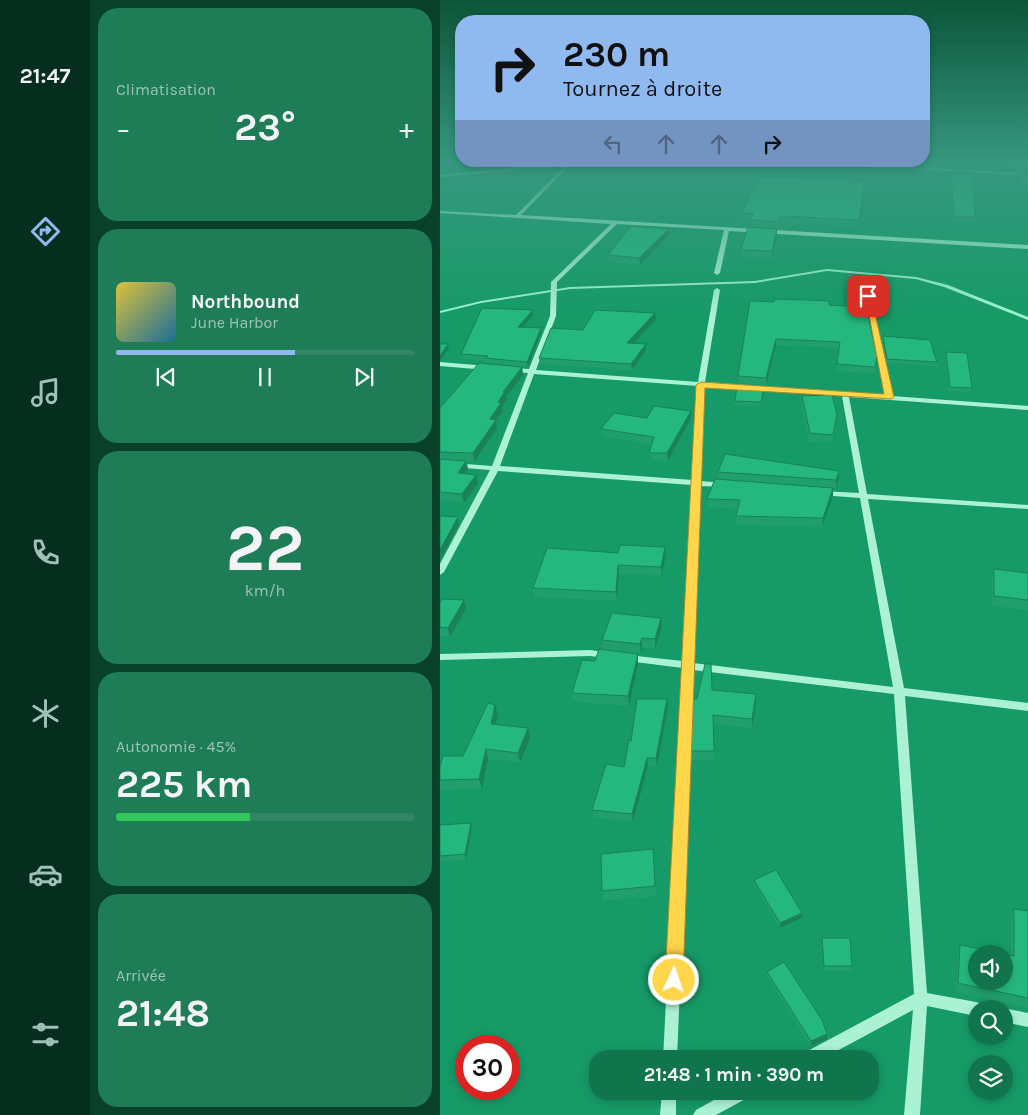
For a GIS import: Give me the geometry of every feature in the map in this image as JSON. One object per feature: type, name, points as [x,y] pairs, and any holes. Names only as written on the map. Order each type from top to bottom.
[{"type":"street","points":[[460,213],[1028,247]]},
{"type":"street","points":[[518,216],[521,213]]},
{"type":"street","points":[[440,572],[495,468],[533,372],[553,316],[554,282],[616,222]]},
{"type":"street","points":[[717,273],[727,229]]},
{"type":"street","points":[[864,279],[889,397]]},
{"type":"street","points":[[670,1050],[701,385],[717,290]]},
{"type":"street","points":[[440,364],[496,368]]},
{"type":"street","points":[[505,369],[1028,408]]},
{"type":"street","points":[[845,394],[899,691],[921,998],[912,1115]]},
{"type":"street","points":[[440,464],[736,486]]},
{"type":"street","points":[[815,492],[1028,507]]},
{"type":"street","points":[[440,657],[590,653],[1028,707]]},
{"type":"street","points":[[824,1050],[921,998],[968,1007]]},
{"type":"street","points":[[1013,1017],[1028,1020]]},
{"type":"street","points":[[668,1115],[669,1100]]},
{"type":"street","points":[[701,1115],[729,1100]]},
{"type":"building","points":[[741,213],[860,213],[859,220],[781,216],[779,222],[751,220],[753,214]]},
{"type":"building","points":[[954,213],[975,213],[975,217],[954,216]]},
{"type":"building","points":[[631,226],[669,229],[639,258],[608,255]]},
{"type":"building","points":[[748,227],[777,229],[772,251],[741,250]]},
{"type":"building","points":[[774,299],[829,301],[829,305],[866,307],[877,356],[875,367],[837,364],[840,342],[776,339],[766,378],[738,376],[750,301],[774,302]]},
{"type":"building","points":[[482,308],[533,310],[518,327],[541,328],[527,362],[461,354]]},
{"type":"building","points":[[595,310],[655,313],[627,343],[646,344],[631,364],[539,358],[551,328],[583,330]]},
{"type":"building","points":[[883,336],[930,340],[937,362],[887,359]]},
{"type":"building","points":[[440,344],[448,344],[440,356]]},
{"type":"building","points":[[946,352],[967,353],[972,388],[950,387]]},
{"type":"building","points":[[479,363],[522,367],[503,392],[505,392],[498,402],[501,403],[490,419],[496,420],[473,453],[440,452],[440,408]]},
{"type":"building","points":[[737,386],[764,388],[761,402],[735,401]]},
{"type":"building","points":[[832,395],[837,414],[833,435],[810,433],[802,396]]},
{"type":"building","points":[[654,406],[691,411],[667,453],[649,453],[654,437],[601,429],[614,413],[647,418]]},
{"type":"building","points":[[725,454],[839,471],[836,480],[718,472]]},
{"type":"building","points":[[440,459],[466,461],[458,473],[476,475],[462,494],[440,492]]},
{"type":"building","points":[[715,479],[833,488],[823,518],[736,516],[740,500],[707,499]]},
{"type":"building","points":[[440,516],[458,517],[440,550]]},
{"type":"building","points":[[620,545],[665,547],[661,567],[618,565],[616,592],[533,588],[547,548],[618,553]]},
{"type":"building","points":[[994,569],[1028,573],[1028,600],[994,596]]},
{"type":"building","points":[[442,599],[464,600],[448,628],[440,627],[440,602]]},
{"type":"building","points":[[612,613],[661,618],[655,639],[642,638],[640,644],[602,640]]},
{"type":"building","points":[[599,649],[638,654],[628,696],[572,693],[582,660],[595,661]]},
{"type":"building","points":[[705,664],[711,664],[712,690],[756,694],[752,719],[713,715],[714,751],[691,751],[693,699],[697,699]]},
{"type":"building","points":[[637,699],[667,699],[656,758],[647,758],[632,814],[592,810],[606,764],[624,767],[629,740],[631,741]]},
{"type":"building","points":[[488,703],[495,705],[491,724],[528,728],[518,753],[486,749],[479,779],[440,780],[440,767],[443,756],[463,756]]},
{"type":"building","points":[[471,823],[465,854],[440,856],[440,825]]},
{"type":"building","points":[[653,849],[655,886],[602,891],[601,854]]},
{"type":"building","points":[[776,870],[802,913],[780,923],[754,880]]},
{"type":"building","points":[[1014,909],[1028,911],[1028,998],[991,990],[1013,990]]},
{"type":"building","points":[[822,938],[850,938],[852,966],[824,966]]},
{"type":"building","points":[[960,945],[968,947],[968,985],[958,983]]},
{"type":"building","points":[[784,962],[822,1020],[827,1034],[811,1041],[767,972]]},
{"type":"waterway","points":[[440,312],[481,302],[570,288],[755,282],[827,270],[916,278],[946,286],[1028,319]]},
{"type":"route","points":[[674,980],[701,385],[889,397],[868,296]]}]
